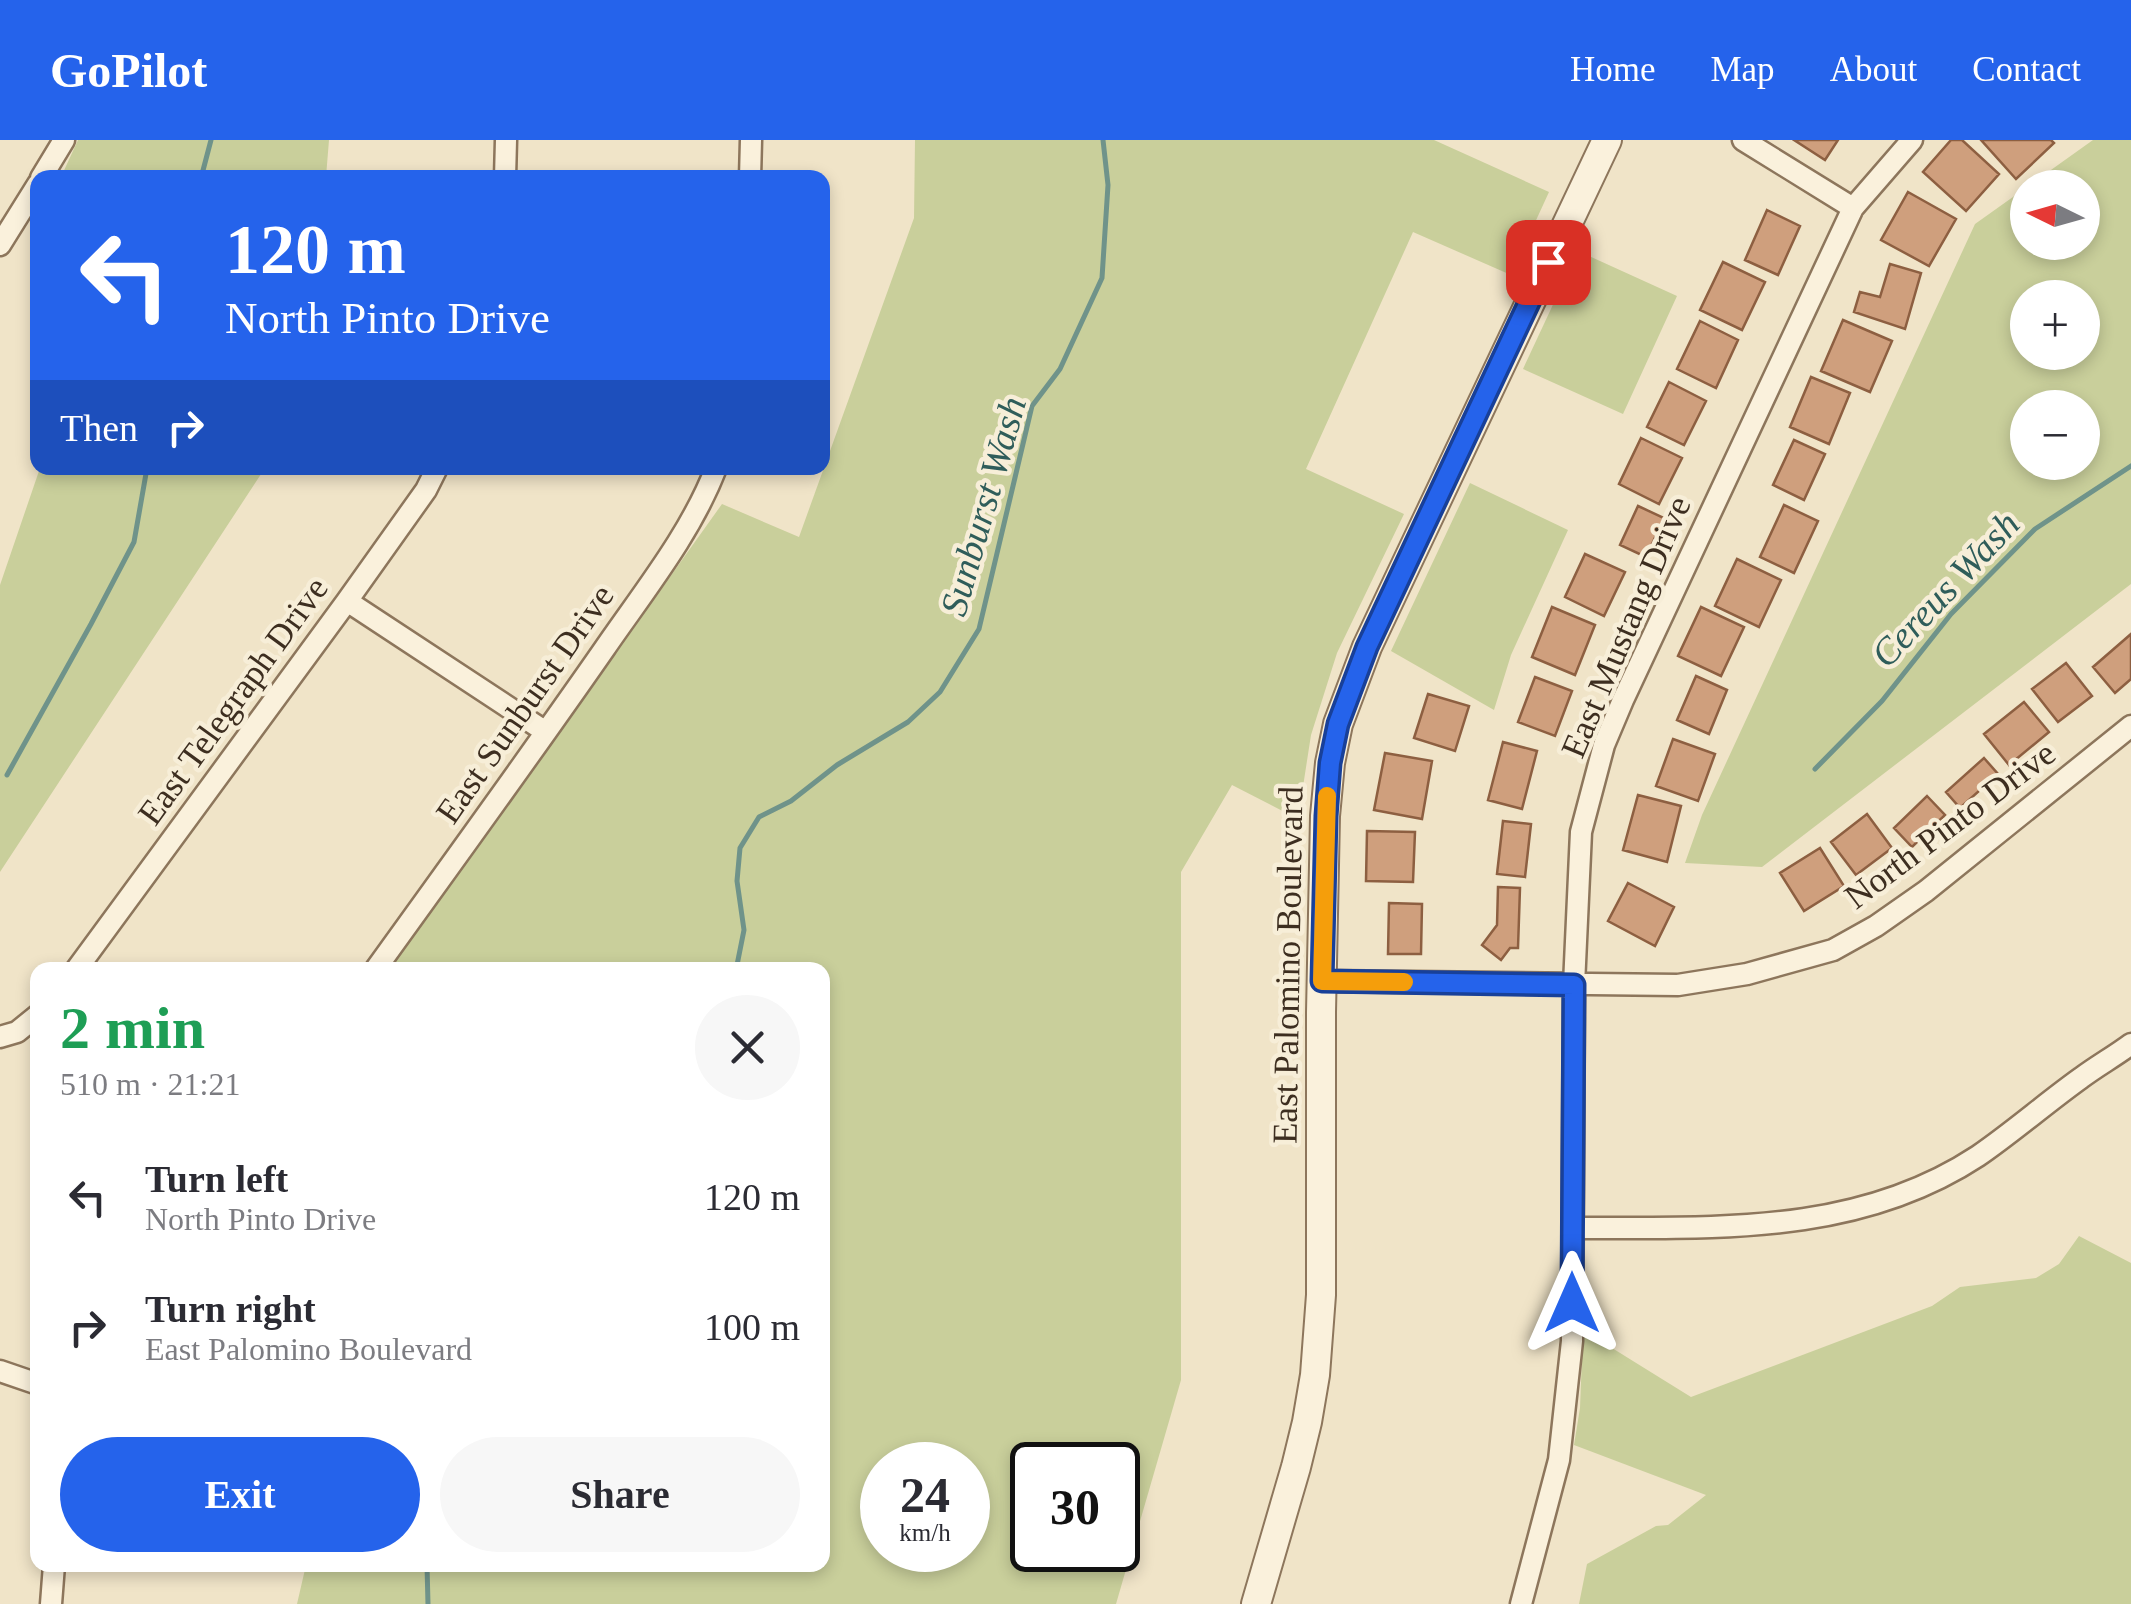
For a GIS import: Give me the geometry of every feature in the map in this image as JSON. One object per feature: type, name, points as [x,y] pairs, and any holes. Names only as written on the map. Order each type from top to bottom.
[{"type":"street","points":[[46,170],[64,140]]},
{"type":"street","points":[[505,170],[506,140]]},
{"type":"street","points":[[750,170],[751,140]]},
{"type":"street","name":"East Palomino Boulevard","points":[[1256,1604],[1296,1468],[1315,1376],[1320,1295],[1326,816],[1338,724],[1367,647],[1607,140]]},
{"type":"street","points":[[1743,140],[1853,208]]},
{"type":"street","name":"East Mustang Drive","points":[[1521,1604],[1564,1431],[1572,1341],[1574,985],[1582,832],[1604,745],[1853,208],[1912,140]]},
{"type":"street","points":[[0,246],[30,196]]},
{"type":"street","name":"East Telegraph Drive","points":[[82,962],[434,475]]},
{"type":"street","name":"East Sunburst Drive","points":[[381,962],[676,543],[704,500],[713,475]]},
{"type":"street","points":[[346,601],[546,732]]},
{"type":"street","name":"North Pinto Drive","points":[[1322,981],[1678,984],[1747,974],[1832,950],[1876,926],[1926,891],[2131,726]]},
{"type":"street","points":[[0,1037],[17,1032],[30,1021]]},
{"type":"street","points":[[1572,1228],[1752,1226],[1859,1209],[1934,1179],[1977,1156],[2131,1044]]},
{"type":"street","points":[[0,1371],[30,1381]]},
{"type":"street","points":[[51,1604],[53,1572]]},
{"type":"green space","points":[[78,140],[329,140],[327,170],[64,170]]},
{"type":"green space","points":[[915,140],[1434,140],[1549,192],[1511,275],[1413,232],[1306,469],[1404,514],[1337,653],[1311,735],[1298,819],[1232,785],[1181,872],[1181,1380],[1140,1521],[1140,1442],[1010,1442],[1010,1572],[1125,1572],[1116,1604],[297,1604],[304,1572],[830,1572],[830,962],[395,962],[722,504],[799,537],[821,475],[830,475],[830,451],[914,218]]},
{"type":"green space","points":[[2093,140],[2131,140],[2131,584],[1762,867],[1685,863],[1702,815],[1975,224],[2010,199],[2010,260],[2100,260],[2100,170],[2051,170]]},
{"type":"green space","points":[[1578,251],[1677,296],[1623,414],[1523,369]]},
{"type":"green space","points":[[38,475],[260,475],[0,872],[0,585]]},
{"type":"green space","points":[[1470,483],[1568,530],[1511,655],[1494,710],[1391,651]]},
{"type":"green space","points":[[2079,1236],[2131,1263],[2131,1604],[1579,1604],[1587,1564],[1656,1526],[1668,1525],[1706,1495],[1574,1445],[1580,1408],[1583,1330],[1691,1397],[1932,1306],[1960,1287],[2036,1278],[2059,1264]]},
{"type":"building","points":[[1794,140],[1838,140],[1825,160]]},
{"type":"building","points":[[1951,140],[1962,140],[1999,174],[1966,211],[1923,172]]},
{"type":"building","points":[[1981,140],[2054,143],[2026,170],[2010,172]]},
{"type":"building","points":[[1908,192],[1956,219],[1929,266],[1881,240]]},
{"type":"building","points":[[1767,210],[1800,226],[1778,275],[1745,260]]},
{"type":"building","points":[[1723,262],[1765,282],[1742,330],[1700,310]]},
{"type":"building","points":[[1890,264],[1921,273],[1905,329],[1854,312],[1860,292],[1880,297]]},
{"type":"building","points":[[1843,320],[1892,341],[1870,392],[1821,371]]},
{"type":"building","points":[[1700,321],[1738,340],[1716,388],[1677,369]]},
{"type":"building","points":[[1811,377],[1850,393],[1829,444],[1790,427]]},
{"type":"building","points":[[1669,382],[1706,401],[1684,445],[1647,427]]},
{"type":"building","points":[[1641,438],[1682,458],[1659,504],[1619,484]]},
{"type":"building","points":[[1794,440],[1825,454],[1804,500],[1773,485]]},
{"type":"building","points":[[1784,505],[1818,521],[1794,573],[1760,557]]},
{"type":"building","points":[[1638,506],[1664,518],[1646,557],[1620,545]]},
{"type":"building","points":[[1585,554],[1625,572],[1604,616],[1565,597]]},
{"type":"building","points":[[1737,559],[1781,580],[1759,627],[1715,606]]},
{"type":"building","points":[[1552,607],[1595,625],[1575,675],[1532,657]]},
{"type":"building","points":[[1701,607],[1744,627],[1721,676],[1678,656]]},
{"type":"building","points":[[2131,634],[2131,679],[2115,693],[2093,667]]},
{"type":"building","points":[[2066,663],[2092,696],[2058,722],[2032,689]]},
{"type":"building","points":[[1696,676],[1727,690],[1709,734],[1677,720]]},
{"type":"building","points":[[1535,677],[1572,691],[1555,736],[1518,722]]},
{"type":"building","points":[[1428,694],[1469,706],[1455,751],[1414,738]]},
{"type":"building","points":[[2024,702],[2049,732],[2009,765],[1984,734]]},
{"type":"building","points":[[1673,739],[1715,754],[1698,801],[1656,786]]},
{"type":"building","points":[[1503,742],[1537,751],[1522,809],[1488,800]]},
{"type":"building","points":[[1385,753],[1432,761],[1422,819],[1374,810]]},
{"type":"building","points":[[1984,758],[1998,774],[1960,808],[1946,792]]},
{"type":"building","points":[[1638,795],[1681,806],[1667,862],[1623,850]]},
{"type":"building","points":[[1927,796],[1945,815],[1912,847],[1894,828]]},
{"type":"building","points":[[1867,814],[1892,848],[1856,875],[1831,842]]},
{"type":"building","points":[[1503,821],[1531,824],[1525,877],[1497,874]]},
{"type":"building","points":[[1367,831],[1415,832],[1413,882],[1366,881]]},
{"type":"building","points":[[1820,848],[1844,886],[1804,911],[1780,873]]},
{"type":"building","points":[[1628,883],[1674,907],[1655,946],[1608,921]]},
{"type":"building","points":[[1498,887],[1520,888],[1518,948],[1510,948],[1501,960],[1482,945],[1497,925]]},
{"type":"building","points":[[1389,903],[1422,904],[1421,954],[1388,954]]},
{"type":"waterway","points":[[203,170],[211,140]]},
{"type":"waterway","name":"Sunburst Wash","points":[[738,962],[744,930],[737,881],[740,848],[759,817],[791,801],[837,765],[908,722],[940,692],[979,629],[1032,406],[1060,369],[1102,278],[1108,185],[1103,140]]},
{"type":"waterway","name":"Cereus Wash","points":[[1815,769],[1882,701],[1951,614],[2035,529],[2131,466]]},
{"type":"waterway","points":[[7,775],[134,542],[146,475]]},
{"type":"waterway","name":"Sunburst Wash","points":[[427,1572],[428,1604]]},
{"type":"slow traffic","points":[[1327,796],[1322,981],[1404,982]]},
{"type":"route","points":[[1548,262],[1367,647],[1338,724],[1326,816],[1322,981],[1574,985],[1572,1303]]}]
